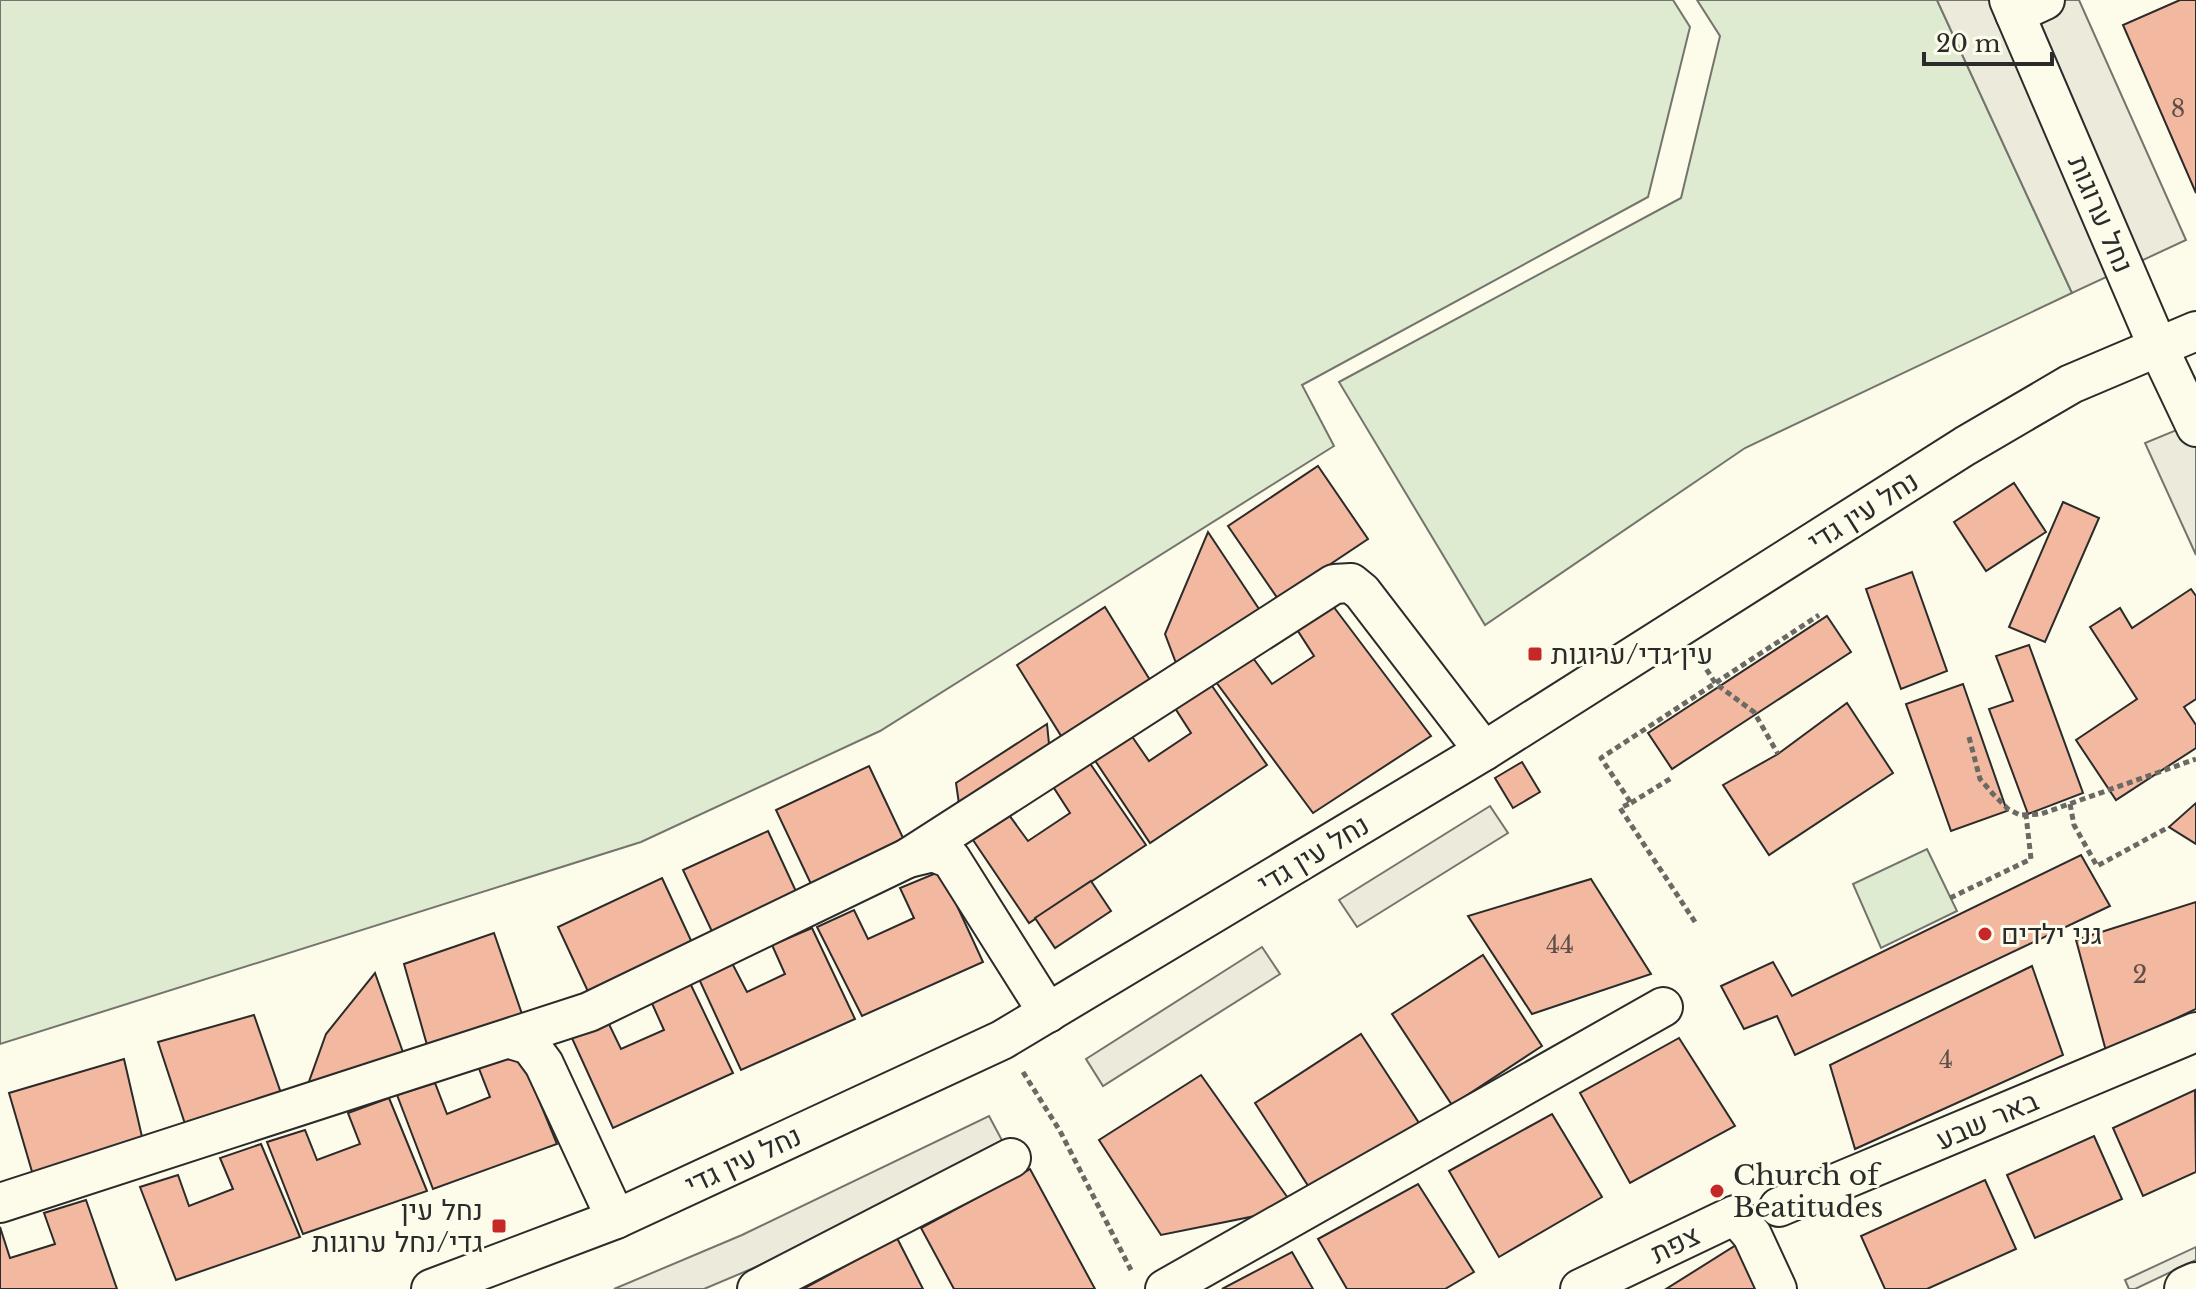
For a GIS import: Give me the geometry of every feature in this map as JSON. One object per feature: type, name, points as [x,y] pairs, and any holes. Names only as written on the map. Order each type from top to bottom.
[{"type":"main road","points":[[2187,1289],[2196,1285]]},
{"type":"street","name":"נחל ערוגות","points":[[2023,5],[2158,347],[2196,427]]},
{"type":"street","name":"נחל עין גדי","points":[[432,1289],[616,1219],[1002,1040],[1484,751],[1978,438],[2071,384],[2196,331]]},
{"type":"street","points":[[0,1203],[589,1012],[908,858],[1334,584],[1351,583],[1362,592],[1484,751]]},
{"type":"street","points":[[908,858],[933,852],[951,859],[1048,1013]]},
{"type":"street","points":[[1149,1282],[1663,1007]]},
{"type":"street","name":"באר שבע","points":[[1779,1207],[2196,1032]]},
{"type":"street","points":[[510,1039],[530,1045],[544,1064],[616,1219]]},
{"type":"street","points":[[757,1289],[1011,1158]]},
{"type":"street","name":"צפת","points":[[1580,1289],[1735,1215],[1752,1235],[1777,1289]]},
{"type":"path","points":[[1631,803],[1601,758],[1819,615]]},
{"type":"path","points":[[1678,628],[1716,684],[1754,712],[1778,754]]},
{"type":"path","points":[[1969,737],[1980,779],[2008,809],[2020,815],[2041,814],[2196,759]]},
{"type":"path","points":[[1673,777],[1620,808],[1695,922]]},
{"type":"path","points":[[2070,804],[2074,825],[2097,866],[2169,827]]},
{"type":"path","points":[[1950,898],[2031,859],[2026,815]]},
{"type":"path","points":[[1002,1040],[1149,1282]]},
{"type":"green space","points":[[0,0],[1673,0],[1690,27],[1648,197],[1302,385],[1334,446],[880,731],[641,842],[0,1044]]},
{"type":"green space","points":[[1697,0],[1937,0],[2072,293],[1745,448],[1485,625],[1339,382],[1681,198],[1720,36]]},
{"type":"green space","points":[[1927,849],[1957,911],[1881,948],[1853,884]]},
{"type":"shaded area","points":[[1937,0],[2079,0],[2186,240],[2072,293]]},
{"type":"shaded area","points":[[2196,422],[2196,555],[2145,443]]},
{"type":"shaded area","points":[[1490,806],[1508,833],[1357,927],[1339,900]]},
{"type":"shaded area","points":[[1262,947],[1280,974],[1103,1086],[1086,1059]]},
{"type":"shaded area","points":[[989,1116],[1004,1144],[756,1267],[704,1289],[614,1289],[742,1235]]},
{"type":"shaded area","points":[[2196,1247],[2196,1260],[2129,1289],[2125,1280]]},
{"type":"building","points":[[2180,0],[2196,0],[2196,193],[2123,25]]},
{"type":"building","points":[[1318,466],[1368,539],[1278,599],[1228,526]]},
{"type":"building","points":[[2014,483],[2046,532],[1986,571],[1954,522]]},
{"type":"building","points":[[2063,502],[2099,518],[2045,642],[2009,627]]},
{"type":"building","points":[[1208,532],[1259,609],[1176,663],[1165,634]]},
{"type":"building","points":[[1912,572],[1947,671],[1901,689],[1866,589]]},
{"type":"building","points":[[2191,589],[2196,596],[2196,699],[2184,707],[2196,725],[2196,748],[2116,800],[2076,740],[2137,699],[2090,627],[2120,608],[2132,628]]},
{"type":"building","points":[[1333,606],[1431,736],[1313,813],[1216,682],[1253,658],[1272,684],[1314,656],[1296,628]]},
{"type":"building","points":[[1105,607],[1150,680],[1063,739],[1017,665]]},
{"type":"building","points":[[1827,616],[1851,652],[1672,769],[1648,733]]},
{"type":"building","points":[[2029,645],[2083,793],[2028,814],[1989,709],[2013,701],[1996,656]]},
{"type":"building","points":[[1210,683],[1267,765],[1150,843],[1094,759],[1131,735],[1149,761],[1191,733],[1173,705]]},
{"type":"building","points":[[1963,684],[2007,811],[1951,831],[1906,704]]},
{"type":"building","points":[[1847,703],[1893,773],[1769,855],[1723,785],[1778,754]]},
{"type":"building","points":[[1047,724],[1049,744],[959,804],[956,783]]},
{"type":"building","points":[[1089,762],[1146,845],[1029,923],[973,840],[1009,815],[1028,841],[1070,813],[1052,785]]},
{"type":"building","points":[[1522,762],[1540,792],[1513,808],[1495,778]]},
{"type":"building","points":[[869,766],[904,840],[811,884],[776,810]]},
{"type":"building","points":[[2196,803],[2196,844],[2169,827]]},
{"type":"building","points":[[768,831],[800,900],[716,940],[683,870]]},
{"type":"building","name":"גני ילדים","points":[[2081,855],[2110,906],[1795,1055],[1777,1016],[1744,1029],[1721,986],[1773,962],[1792,996]]},
{"type":"building","points":[[941,871],[983,962],[862,1016],[817,927],[854,910],[868,939],[914,918],[900,888]]},
{"type":"building","points":[[662,878],[695,949],[591,998],[558,927]]},
{"type":"building","points":[[1591,879],[1651,974],[1532,1014],[1468,916]]},
{"type":"building","points":[[1091,881],[1111,911],[1055,948],[1035,918]]},
{"type":"building","points":[[2196,902],[2196,1009],[2106,1051],[2076,940]]},
{"type":"building","points":[[812,928],[855,1019],[741,1070],[699,979],[732,963],[747,992],[785,974],[772,945]]},
{"type":"building","points":[[494,933],[523,1017],[429,1052],[404,964]]},
{"type":"building","points":[[1483,955],[1542,1046],[1452,1105],[1392,1014]]},
{"type":"building","points":[[2032,966],[2063,1055],[1855,1149],[1830,1065]]},
{"type":"building","points":[[375,973],[405,1058],[306,1090],[326,1034]]},
{"type":"building","points":[[690,983],[733,1073],[613,1128],[571,1036],[607,1020],[621,1049],[664,1030],[650,999]]},
{"type":"building","points":[[254,1015],[283,1099],[188,1133],[158,1042]]},
{"type":"building","points":[[1361,1034],[1421,1126],[1314,1195],[1255,1103]]},
{"type":"building","points":[[1679,1038],[1735,1126],[1630,1183],[1580,1093]]},
{"type":"building","points":[[519,1051],[557,1144],[433,1189],[397,1095],[435,1083],[447,1114],[490,1097],[478,1066]]},
{"type":"building","points":[[124,1059],[143,1141],[33,1175],[9,1093]]},
{"type":"building","points":[[1201,1075],[1295,1208],[1161,1235],[1099,1140]]},
{"type":"building","points":[[2195,1090],[2196,1172],[2143,1196],[2113,1128]]},
{"type":"building","points":[[389,1098],[427,1191],[303,1234],[267,1142],[305,1130],[317,1160],[360,1144],[348,1113]]},
{"type":"building","points":[[1552,1114],[1602,1197],[1499,1257],[1449,1171]]},
{"type":"building","points":[[2094,1136],[2122,1199],[2035,1238],[2007,1175]]},
{"type":"building","points":[[261,1144],[300,1237],[176,1280],[140,1187],[178,1175],[189,1206],[233,1189],[220,1158]]},
{"type":"building","points":[[1030,1169],[1095,1289],[954,1289],[921,1228]]},
{"type":"building","points":[[1985,1180],[2016,1249],[1927,1289],[1885,1289],[1861,1236]]},
{"type":"building","points":[[1418,1184],[1474,1272],[1445,1289],[1347,1289],[1318,1239]]},
{"type":"building","points":[[86,1200],[117,1289],[0,1289],[0,1227],[10,1258],[55,1244],[44,1213]]},
{"type":"building","points":[[1752,1235],[1775,1289],[1666,1289]]},
{"type":"building","points":[[897,1238],[923,1289],[803,1289]]},
{"type":"building","points":[[1292,1252],[1313,1289],[1222,1289]]},
{"type":"place","name":"עין גדי/ערוגות","points":[[1535,654]]},
{"type":"place","name":"גני ילדים","points":[[1985,934]]},
{"type":"place","name":"Church of Beatitudes","points":[[1717,1191]]},
{"type":"place","name":"נחל עין גדי/נחל ערוגות","points":[[499,1226]]}]
